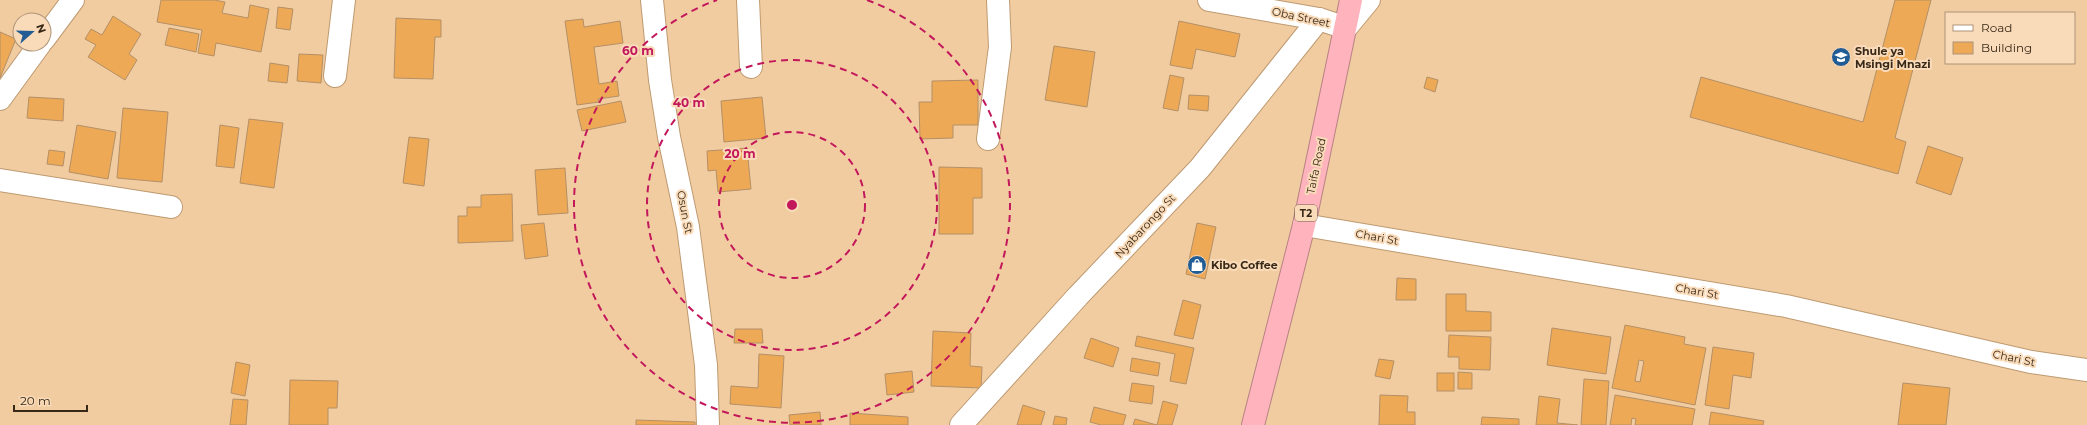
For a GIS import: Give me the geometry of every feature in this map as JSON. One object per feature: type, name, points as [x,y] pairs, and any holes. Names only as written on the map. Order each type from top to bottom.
[{"type":"highway","name":"Taifa Road","points":[[1253,425],[1304,225],[1351,0]]},
{"type":"street","points":[[52,28],[73,0]]},
{"type":"street","points":[[335,76],[344,0]]},
{"type":"street","name":"Osun St","points":[[652,0],[660,80],[669,137],[688,227],[706,366],[708,425]]},
{"type":"street","points":[[748,0],[751,67]]},
{"type":"street","points":[[988,139],[1000,47],[998,0]]},
{"type":"street","name":"Oba Street","points":[[1209,0],[1319,19],[1346,28]]},
{"type":"street","points":[[1346,28],[1369,0]]},
{"type":"street","name":"Nyabarongo St","points":[[960,425],[1078,296],[1200,168],[1319,19]]},
{"type":"street","points":[[0,99],[34,52]]},
{"type":"street","points":[[0,180],[171,207]]},
{"type":"street","name":"Chari St","points":[[1304,225],[1786,306],[2031,362],[2087,370]]},
{"type":"building","points":[[161,0],[214,0],[225,2],[222,13],[248,18],[250,5],[269,9],[261,52],[216,43],[214,56],[198,53],[202,30],[157,22]]},
{"type":"building","points":[[1895,0],[1931,0],[1895,138],[1906,142],[1898,174],[1690,117],[1701,77],[1863,122]]},
{"type":"building","points":[[278,7],[293,9],[290,30],[276,28]]},
{"type":"building","points":[[113,16],[141,34],[129,54],[137,60],[125,80],[88,57],[96,45],[85,39],[91,29],[102,35]]},
{"type":"building","points":[[396,18],[441,20],[441,37],[435,37],[433,79],[394,78]]},
{"type":"building","points":[[583,19],[584,27],[620,21],[623,43],[594,47],[599,84],[617,81],[619,96],[598,99],[599,102],[577,105],[565,21]]},
{"type":"building","points":[[1179,21],[1240,34],[1235,57],[1196,49],[1192,69],[1170,65]]},
{"type":"building","points":[[169,28],[199,34],[196,52],[165,45]]},
{"type":"building","points":[[0,32],[12,37],[12,49],[0,78]]},
{"type":"building","points":[[1054,46],[1095,52],[1087,107],[1045,100]]},
{"type":"building","points":[[299,54],[323,55],[321,83],[297,81]]},
{"type":"building","points":[[270,63],[289,66],[287,83],[268,81]]},
{"type":"building","points":[[1170,75],[1184,78],[1178,111],[1163,108]]},
{"type":"building","points":[[1427,77],[1438,80],[1435,92],[1424,88]]},
{"type":"building","points":[[978,80],[978,125],[953,125],[953,138],[920,139],[919,102],[932,102],[932,81]]},
{"type":"building","points":[[1189,95],[1209,96],[1208,111],[1188,109]]},
{"type":"building","points":[[29,97],[64,99],[63,121],[27,118]]},
{"type":"building","points":[[762,97],[766,138],[724,142],[721,101]]},
{"type":"building","points":[[621,101],[626,122],[582,131],[577,110]]},
{"type":"building","points":[[123,108],[168,112],[162,182],[117,178]]},
{"type":"building","points":[[249,119],[283,123],[274,188],[240,183]]},
{"type":"building","points":[[77,125],[116,132],[108,179],[69,172]]},
{"type":"building","points":[[220,125],[239,128],[234,168],[216,166]]},
{"type":"building","points":[[409,137],[429,139],[424,186],[403,183]]},
{"type":"building","points":[[1928,146],[1963,158],[1951,195],[1916,183]]},
{"type":"building","points":[[747,148],[751,189],[718,192],[716,170],[708,171],[707,151]]},
{"type":"building","points":[[49,150],[65,152],[63,166],[47,164]]},
{"type":"building","points":[[939,167],[982,168],[982,198],[973,198],[973,234],[939,234]]},
{"type":"building","points":[[565,168],[568,213],[538,215],[535,170]]},
{"type":"building","points":[[512,194],[513,241],[458,243],[458,216],[467,216],[467,207],[481,207],[481,195]]},
{"type":"building","points":[[544,223],[548,256],[525,259],[521,225]]},
{"type":"building","points":[[1197,223],[1216,227],[1205,279],[1186,274]]},
{"type":"building","points":[[1397,278],[1416,279],[1416,300],[1396,300]]},
{"type":"building","points":[[1446,294],[1466,294],[1466,311],[1491,312],[1491,331],[1446,331]]},
{"type":"building","points":[[1183,300],[1201,305],[1193,339],[1174,335]]},
{"type":"building","points":[[1625,325],[1685,337],[1684,344],[1706,348],[1695,405],[1612,388]],"holes":[[[1639,360],[1644,361],[1640,382],[1635,381]]]},
{"type":"building","points":[[1552,328],[1611,337],[1606,374],[1547,365]]},
{"type":"building","points":[[735,329],[762,329],[763,343],[734,343]]},
{"type":"building","points":[[933,331],[971,333],[970,366],[982,367],[981,388],[931,386]]},
{"type":"building","points":[[1449,335],[1491,337],[1490,370],[1459,369],[1459,357],[1448,357]]},
{"type":"building","points":[[1137,336],[1194,348],[1186,384],[1170,381],[1175,354],[1135,346]]},
{"type":"building","points":[[1091,338],[1119,348],[1113,367],[1084,358]]},
{"type":"building","points":[[1713,347],[1754,353],[1751,378],[1733,375],[1729,409],[1705,405]]},
{"type":"building","points":[[759,354],[784,356],[781,408],[730,404],[731,386],[758,388]]},
{"type":"building","points":[[1132,358],[1160,363],[1158,376],[1130,371]]},
{"type":"building","points":[[1379,359],[1394,361],[1390,379],[1375,376]]},
{"type":"building","points":[[236,362],[250,365],[245,396],[231,393]]},
{"type":"building","points":[[912,371],[914,392],[887,395],[885,374]]},
{"type":"building","points":[[1458,372],[1472,373],[1472,389],[1458,389]]},
{"type":"building","points":[[1437,373],[1454,373],[1454,391],[1437,391]]},
{"type":"building","points":[[1584,379],[1609,381],[1606,425],[1581,425]]},
{"type":"building","points":[[290,380],[338,381],[337,408],[328,408],[328,425],[289,425]]},
{"type":"building","points":[[1132,383],[1154,386],[1152,404],[1129,401]]},
{"type":"building","points":[[1903,383],[1950,388],[1946,425],[1898,425]]},
{"type":"building","points":[[1380,395],[1408,396],[1407,412],[1415,412],[1415,425],[1379,425]]},
{"type":"building","points":[[1615,395],[1695,409],[1692,425],[1635,425],[1636,419],[1632,418],[1631,425],[1610,425]]},
{"type":"building","points":[[1539,396],[1560,399],[1557,423],[1578,425],[1536,425]]},
{"type":"building","points":[[233,399],[248,400],[246,425],[230,425]]},
{"type":"building","points":[[1163,401],[1178,405],[1172,425],[1157,425]]},
{"type":"building","points":[[1023,405],[1045,412],[1041,425],[1017,425]]},
{"type":"building","points":[[1094,407],[1126,415],[1123,425],[1101,425],[1090,422]]},
{"type":"building","points":[[820,412],[821,425],[790,425],[789,415]]},
{"type":"building","points":[[1711,412],[1764,421],[1763,425],[1709,425]]},
{"type":"building","points":[[850,413],[908,417],[908,425],[850,425]]},
{"type":"building","points":[[1055,416],[1067,418],[1066,425],[1053,425]]},
{"type":"building","points":[[1482,417],[1519,419],[1519,425],[1481,425]]},
{"type":"building","points":[[1135,419],[1157,425],[1133,425]]},
{"type":"building","points":[[636,420],[695,422],[695,425],[636,425]]},
{"type":"place","name":"Shule ya Msingi Mnazi","points":[[1841,57]]},
{"type":"place","name":"Kibo Coffee","points":[[1197,265]]}]
